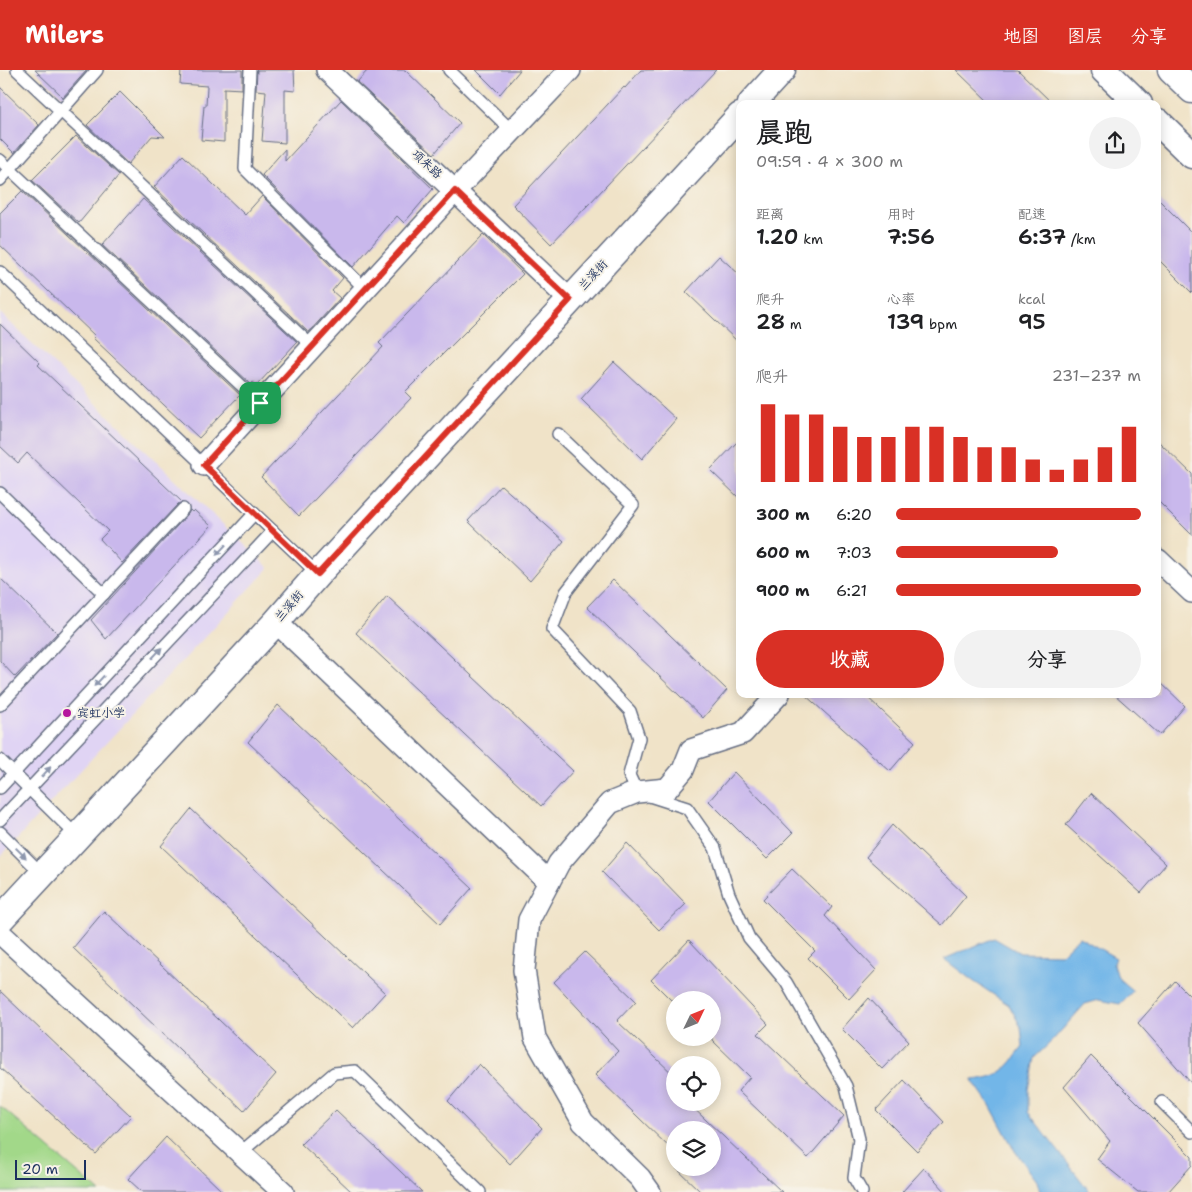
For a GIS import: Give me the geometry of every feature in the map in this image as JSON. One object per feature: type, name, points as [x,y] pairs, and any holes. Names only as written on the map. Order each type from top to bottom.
[{"type":"street","name":"项朱路","points":[[327,70],[570,300]]},
{"type":"street","points":[[755,100],[782,70]]},
{"type":"street","points":[[1104,70],[1135,100]]},
{"type":"street","points":[[1171,70],[1192,90]]},
{"type":"street","points":[[204,465],[455,191],[568,71]]},
{"type":"street","name":"兰溪街","points":[[0,920],[736,120]]},
{"type":"street","points":[[1161,125],[1192,155]]},
{"type":"street","points":[[1161,563],[1192,592]]},
{"type":"street","points":[[276,622],[549,882]]},
{"type":"street","points":[[650,1192],[640,1178],[583,1122],[536,1038],[524,970],[529,920],[559,863],[610,803],[637,792],[667,789],[683,770],[691,750],[743,734],[775,698]]},
{"type":"street","points":[[0,934],[283,1192]]},
{"type":"lane","points":[[17,70],[312,346]]},
{"type":"lane","points":[[0,180],[97,70]]},
{"type":"lane","points":[[250,70],[245,169],[365,289]]},
{"type":"lane","points":[[449,70],[512,130]]},
{"type":"lane","points":[[0,160],[260,403]]},
{"type":"lane","points":[[0,272],[318,574]]},
{"type":"lane","points":[[558,434],[633,506],[566,592],[552,629],[630,711],[639,738],[629,775],[637,792],[687,808],[715,848],[729,894],[749,938],[786,982],[846,1086],[858,1139],[854,1178],[862,1192]]},
{"type":"lane","points":[[0,493],[104,594]]},
{"type":"lane","points":[[0,705],[183,509]]},
{"type":"lane","points":[[0,788],[254,514]]},
{"type":"lane","points":[[0,820],[273,531]]},
{"type":"lane","points":[[0,760],[77,836]]},
{"type":"lane","points":[[0,832],[42,874]]},
{"type":"lane","points":[[240,1153],[334,1073],[355,1071],[480,1192]]},
{"type":"lane","points":[[1162,1102],[1192,1132]]},
{"type":"shaded area","name":"宾虹小学","points":[[0,313],[269,568],[0,857]]},
{"type":"green space","points":[[0,1106],[100,1192],[0,1192]]},
{"type":"water","points":[[1079,937],[1116,958],[1113,965],[1119,979],[1133,991],[1120,1004],[1099,1000],[1085,1004],[1034,1058],[1028,1090],[1028,1112],[1090,1192],[1040,1192],[1037,1181],[1015,1151],[990,1105],[972,1080],[990,1077],[1007,1067],[1023,1047],[1021,1027],[1009,1005],[944,959],[994,938],[1020,953],[1061,954]]},
{"type":"building","points":[[35,70],[87,70],[63,97]]},
{"type":"building","points":[[181,70],[242,70],[242,89],[224,88],[224,142],[201,140],[207,86],[180,84]]},
{"type":"building","points":[[257,70],[294,70],[295,91],[285,90],[285,143],[262,141],[266,91],[256,90]]},
{"type":"building","points":[[368,70],[405,70],[460,123],[434,154],[357,82]]},
{"type":"building","points":[[476,70],[520,70],[500,94]]},
{"type":"building","points":[[641,70],[716,70],[551,244],[513,205]]},
{"type":"building","points":[[956,70],[1018,70],[1049,100],[987,100]]},
{"type":"building","points":[[0,87],[39,125],[14,153],[0,139]]},
{"type":"building","points":[[120,92],[165,137],[152,136],[128,164],[87,125]]},
{"type":"building","points":[[341,100],[433,189],[404,223],[397,216],[353,267],[262,175],[285,149],[285,161]]},
{"type":"building","points":[[76,136],[119,175],[79,223],[32,180]]},
{"type":"building","points":[[183,155],[245,215],[262,196],[343,278],[332,291],[340,298],[309,332],[154,187]]},
{"type":"building","points":[[22,191],[240,395],[199,438],[93,338],[95,336],[0,245],[0,213]]},
{"type":"building","points":[[143,199],[297,342],[257,385],[253,382],[251,384],[102,245]]},
{"type":"building","points":[[1161,202],[1192,233],[1192,293],[1161,262]]},
{"type":"building","points":[[483,235],[523,274],[405,392],[411,398],[299,516],[261,477],[383,347],[379,343]]},
{"type":"building","points":[[719,256],[736,271],[736,340],[686,292]]},
{"type":"building","points":[[0,324],[40,363],[38,365],[182,502],[122,563],[100,539],[108,531],[27,453],[18,463],[0,446]]},
{"type":"building","points":[[614,362],[676,419],[642,459],[581,399]]},
{"type":"building","points":[[736,443],[736,495],[710,470]]},
{"type":"building","points":[[1161,444],[1192,474],[1192,535],[1161,504]]},
{"type":"building","points":[[501,485],[564,541],[530,581],[468,521]]},
{"type":"building","points":[[190,510],[192,512],[194,510],[211,526],[106,639],[91,620]]},
{"type":"building","points":[[0,578],[57,633],[15,677],[0,661]]},
{"type":"building","points":[[613,580],[727,690],[703,718],[587,607]]},
{"type":"building","points":[[387,596],[573,771],[541,806],[356,633]]},
{"type":"building","points":[[1161,683],[1185,706],[1160,735],[1118,698],[1161,698]]},
{"type":"building","points":[[808,698],[868,698],[915,742],[890,771]]},
{"type":"building","points":[[278,705],[472,888],[440,924],[248,742]]},
{"type":"building","points":[[734,772],[793,833],[767,859],[709,801]]},
{"type":"building","points":[[1091,793],[1166,864],[1141,893],[1066,825]]},
{"type":"building","points":[[191,809],[385,993],[353,1028],[161,846]]},
{"type":"building","points":[[892,825],[966,896],[942,925],[866,857]]},
{"type":"building","points":[[627,843],[686,904],[659,930],[602,872]]},
{"type":"building","points":[[792,869],[832,907],[825,916],[876,970],[849,999],[808,958],[815,951],[763,899]]},
{"type":"building","points":[[104,911],[276,1074],[244,1111],[73,948]]},
{"type":"building","points":[[689,940],[768,1024],[758,1034],[844,1116],[808,1158],[738,1091],[750,1077],[718,1046],[721,1046],[721,991],[666,991],[666,995],[651,980]]},
{"type":"building","points":[[585,952],[636,1001],[617,1021],[666,1067],[666,1111],[696,1111],[707,1121],[666,1121],[666,1144],[595,1075],[618,1051],[554,982]]},
{"type":"building","points":[[1175,981],[1192,998],[1192,1084],[1138,1023]]},
{"type":"building","points":[[0,991],[131,1116],[96,1154],[0,1068]]},
{"type":"building","points":[[869,998],[909,1041],[882,1069],[842,1029]]},
{"type":"building","points":[[1091,1056],[1192,1157],[1192,1165],[1168,1192],[1138,1192],[1097,1159],[1110,1141],[1064,1087]]},
{"type":"building","points":[[479,1064],[542,1128],[510,1164],[448,1101]]},
{"type":"building","points":[[904,1080],[944,1122],[917,1151],[876,1110]]},
{"type":"building","points":[[336,1110],[422,1192],[352,1192],[301,1144]]},
{"type":"building","points":[[721,1134],[782,1192],[701,1192],[684,1176],[721,1176]]},
{"type":"building","points":[[166,1137],[223,1192],[142,1192],[128,1179]]},
{"type":"building","points":[[924,1168],[946,1192],[902,1192]]},
{"type":"place","name":"宾虹小学","points":[[67,713]]},
{"type":"route","points":[[455,191],[570,300],[318,574],[204,465],[260,403],[455,191]]}]
